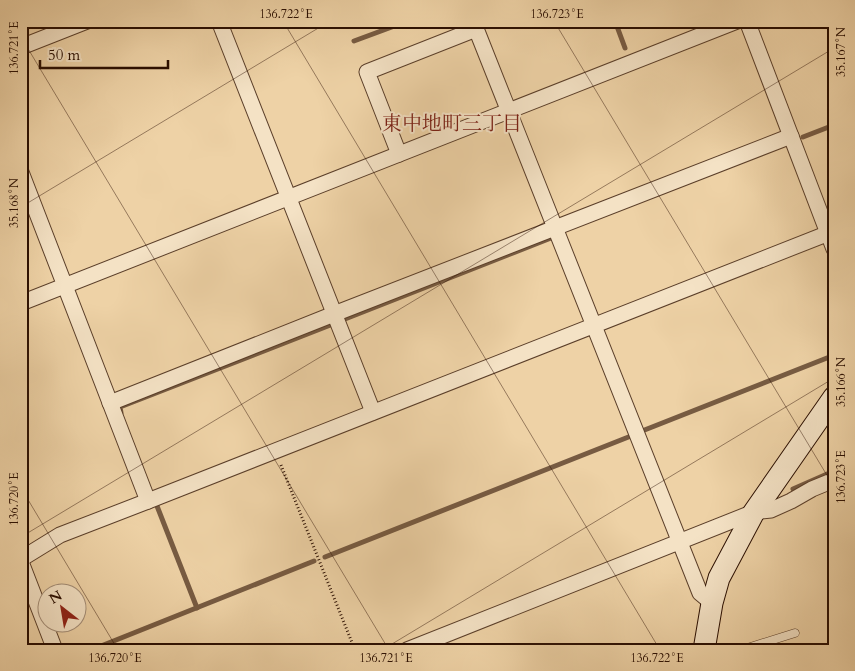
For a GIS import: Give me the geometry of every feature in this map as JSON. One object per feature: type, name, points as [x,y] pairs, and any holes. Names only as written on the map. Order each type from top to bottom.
[{"type":"main road","points":[[704,650],[712,603],[719,578],[754,512],[834,397]]},
{"type":"street","points":[[21,47],[53,27],[86,21]]},
{"type":"street","points":[[219,21],[373,412]]},
{"type":"street","points":[[21,303],[737,21]]},
{"type":"street","points":[[748,21],[791,136],[831,232],[834,249]]},
{"type":"street","points":[[399,154],[367,72],[474,25],[700,594],[712,603]]},
{"type":"street","points":[[110,403],[791,136]]},
{"type":"street","points":[[21,172],[148,501]]},
{"type":"street","points":[[55,650],[21,561],[60,535],[831,232]]},
{"type":"street","points":[[407,650],[754,512],[771,510],[791,501],[812,488],[834,480]]},
{"type":"lane","points":[[740,650],[795,633]]},
{"type":"path","points":[[275,451],[355,650]]},
{"type":"waterway","points":[[354,41],[408,21]]},
{"type":"waterway","points":[[615,21],[625,48]]},
{"type":"waterway","points":[[803,137],[834,125]]},
{"type":"waterway","points":[[345,319],[551,238]]},
{"type":"waterway","points":[[121,413],[120,407],[333,324]]},
{"type":"waterway","points":[[642,431],[832,356]]},
{"type":"waterway","points":[[325,557],[631,436]]},
{"type":"waterway","points":[[793,489],[834,471]]},
{"type":"waterway","points":[[157,506],[197,608]]},
{"type":"waterway","points":[[91,650],[314,561]]},
{"type":"district","name":"東中地町三丁目","points":[[452,123]]}]
